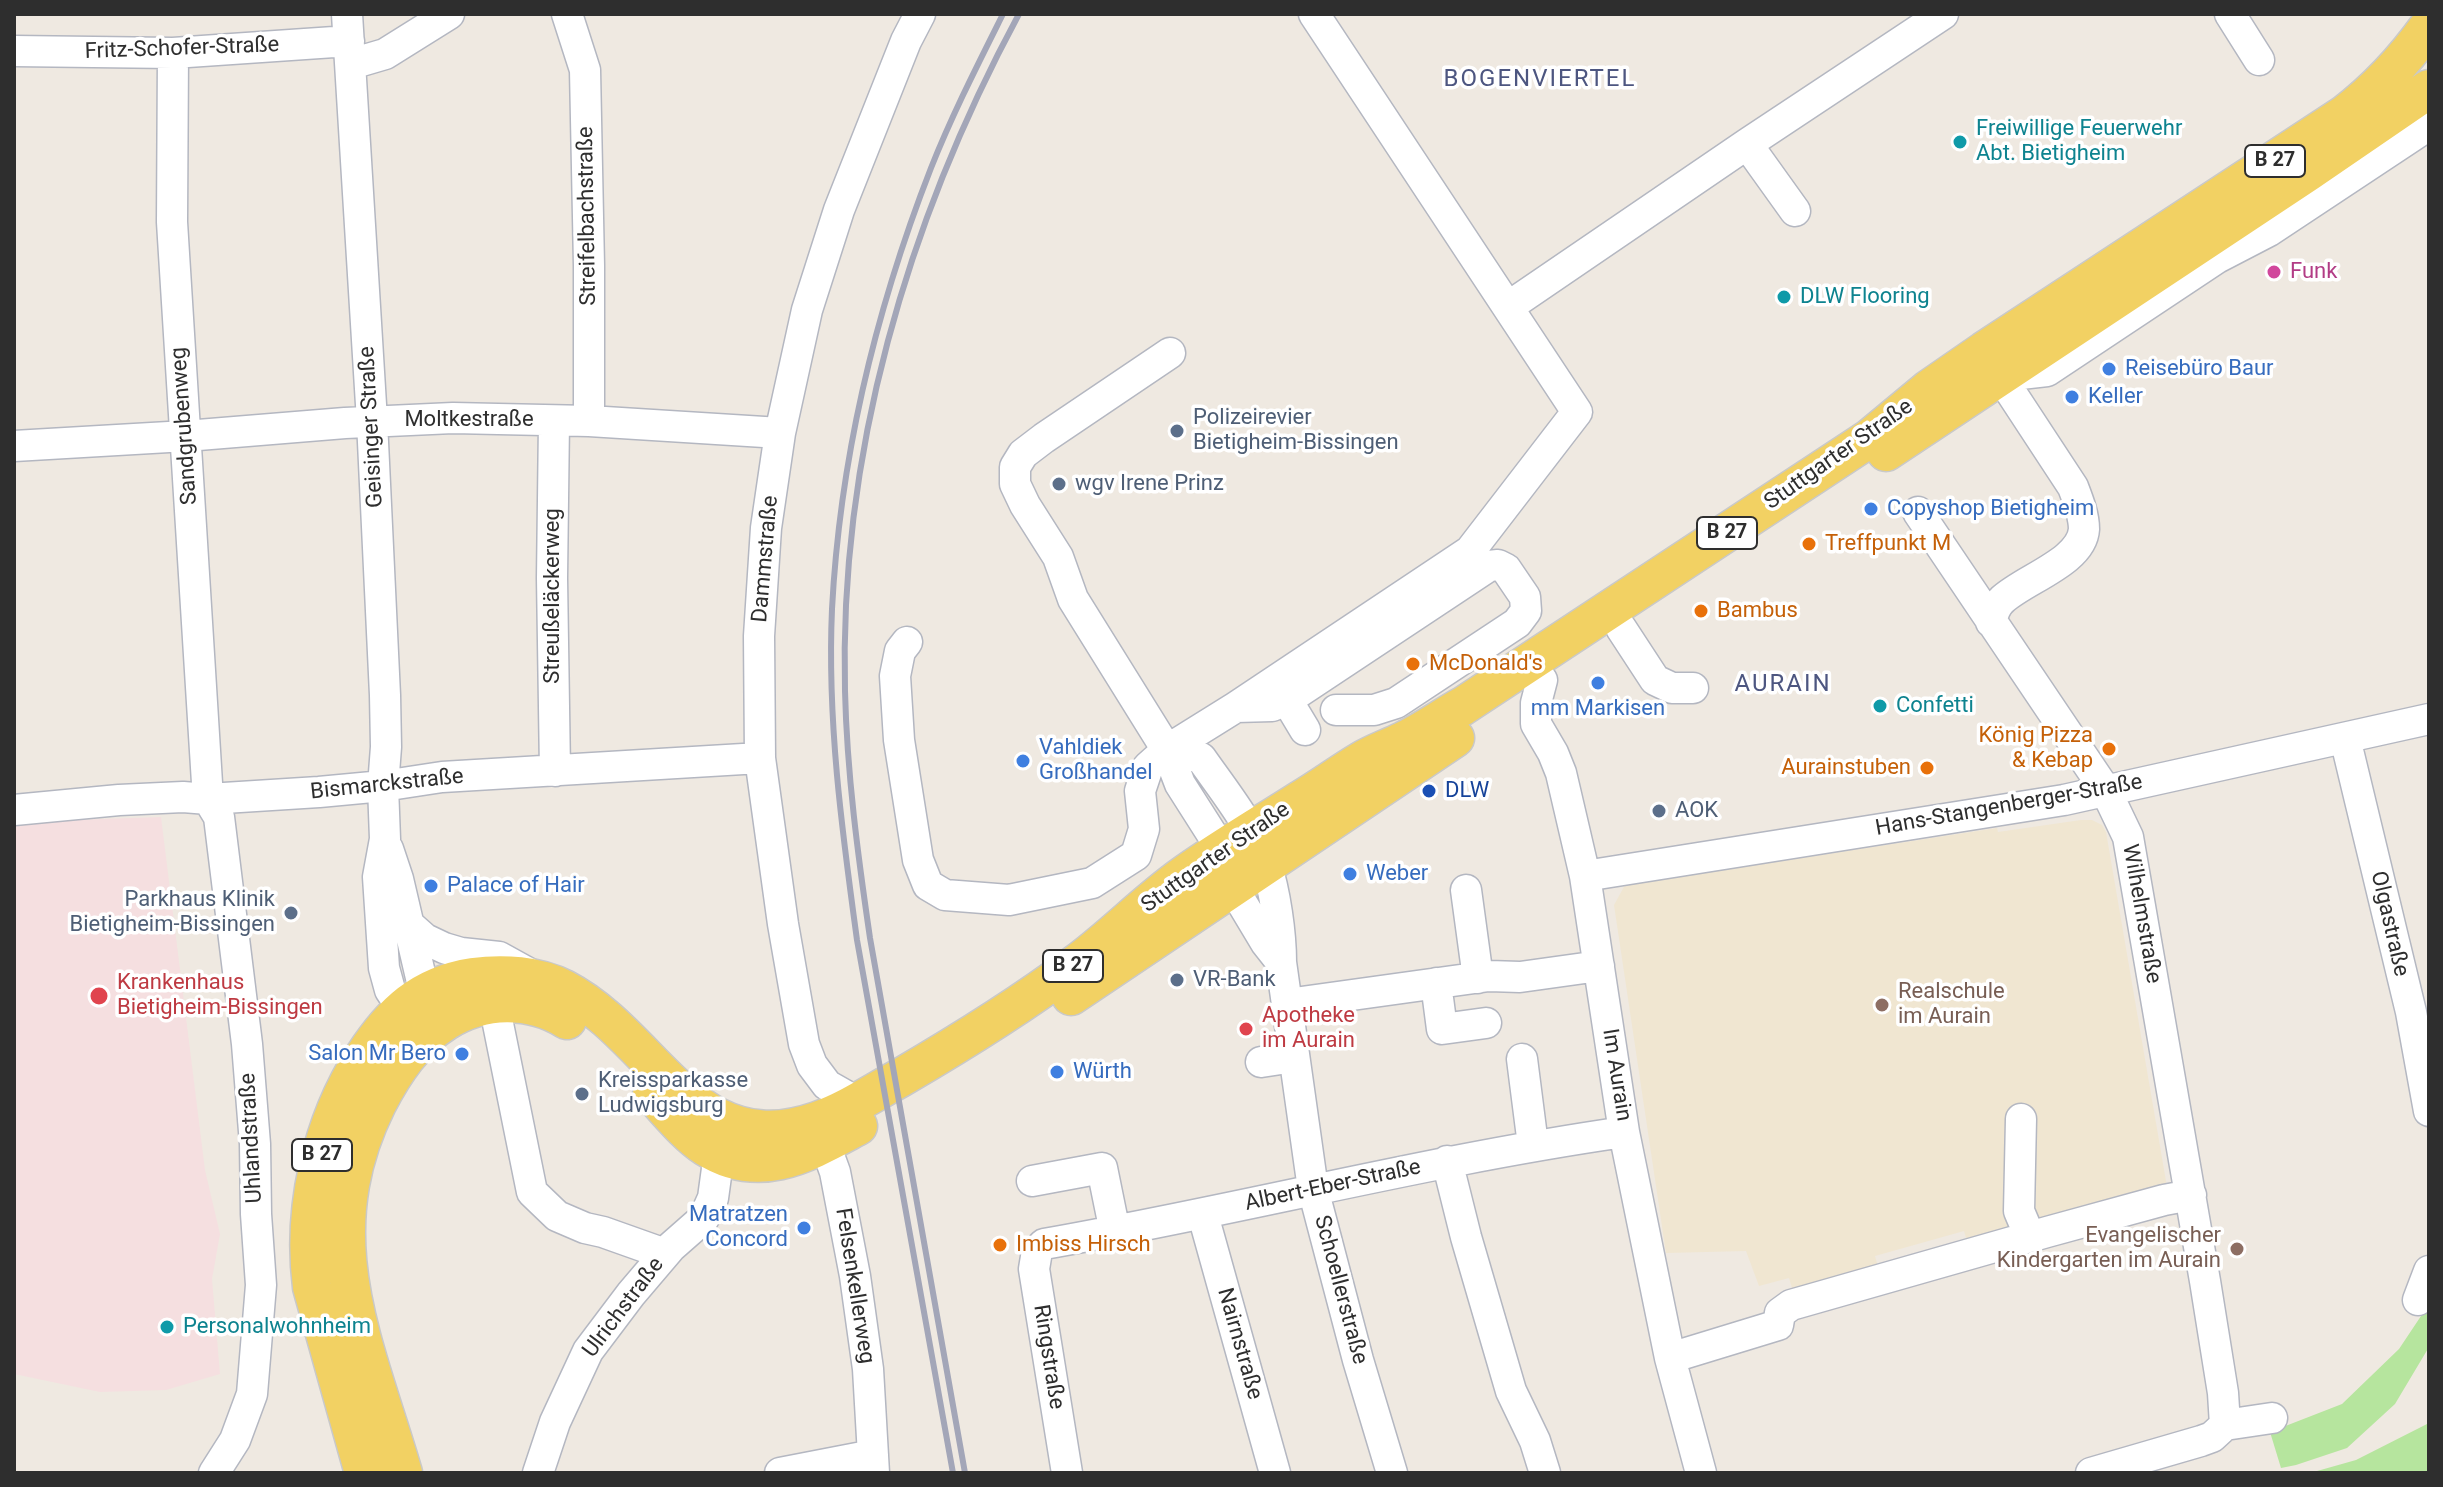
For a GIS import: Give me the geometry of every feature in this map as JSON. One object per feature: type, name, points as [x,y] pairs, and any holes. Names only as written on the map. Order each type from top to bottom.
[{"type":"main road","name":"Stuttgarter Straße","points":[[403,1473],[356,1321],[346,1264],[346,1215],[356,1161],[371,1118],[387,1085],[405,1059],[433,1030],[461,1013],[494,1004],[515,1003],[542,1008],[581,1029],[612,1053],[704,1146],[741,1161],[758,1163],[799,1156],[821,1132],[842,1094],[959,1043],[1078,963],[1182,876],[1246,849],[1542,680],[1621,628],[2344,115],[2390,76],[2424,38]]},
{"type":"main road","name":"Stuttgarter Straße","points":[[413,1000],[461,979],[493,975],[544,981],[566,990],[600,1015],[702,1109],[741,1128],[821,1132],[884,1112],[1003,1041],[1233,888],[1246,849],[1358,762],[1407,739],[1463,706],[1870,438],[1929,389],[1992,364],[2424,104]]},
{"type":"main road","name":"B 27","points":[[364,1473],[312,1287],[309,1227],[319,1165],[337,1109],[362,1058],[413,1000]]},
{"type":"street","name":"Fritz-Schofer-Straße","points":[[14,51],[173,53],[349,40],[385,54],[449,14]]},
{"type":"street","name":"Streifelbachstraße","points":[[567,14],[585,70],[589,421]]},
{"type":"street","name":"Dammstraße","points":[[842,1094],[812,1065],[804,1044],[783,924],[760,758],[759,636],[766,528],[780,433],[807,310],[839,210],[906,41],[920,14]]},
{"type":"street","points":[[907,642],[900,651],[895,676],[899,740],[918,860],[928,885],[945,895],[1009,900],[1092,883],[1136,855],[1144,829],[1140,791],[1148,767],[1167,750],[1470,551],[1577,412],[1314,14]]},
{"type":"street","points":[[1508,307],[1943,14]]},
{"type":"street","points":[[2230,14],[2259,60]]},
{"type":"street","name":"Geisinger Straße","points":[[349,40],[385,695],[385,839],[378,877],[384,968],[390,990],[413,1000]]},
{"type":"street","name":"Sandgrubenweg","points":[[173,53],[172,222],[208,799]]},
{"type":"street","points":[[1747,144],[1795,211]]},
{"type":"street","points":[[1170,353],[1023,454],[1015,467],[1015,484],[1058,557],[1073,599],[1167,750],[1201,758],[1246,849]]},
{"type":"street","points":[[1991,622],[2000,601],[2081,545],[2084,528],[2073,487],[1992,364]]},
{"type":"street","name":"Moltkestraße","points":[[14,446],[453,418],[589,421],[780,433]]},
{"type":"street","name":"Streußeläckerweg","points":[[554,421],[552,578],[555,771]]},
{"type":"street","name":"Wilhelmstraße","points":[[1918,512],[2106,791],[2128,837],[2191,1195],[2221,1379],[2225,1425]]},
{"type":"street","points":[[1236,707],[1272,706],[1287,700],[1489,566],[1498,565],[1506,569],[1525,597],[1526,611],[1517,623],[1396,703],[1374,710],[1336,710]]},
{"type":"street","points":[[1621,628],[1655,680],[1672,688],[1693,688]]},
{"type":"street","name":"Im Aurain","points":[[1542,680],[1536,703],[1536,724],[1561,773],[1585,876],[1624,1132],[1670,1358],[1701,1473]]},
{"type":"street","points":[[1287,700],[1305,730]]},
{"type":"street","name":"Hans-Stangenberger-Straße","points":[[1585,876],[2039,804],[2429,719]]},
{"type":"street","name":"Olgastraße","points":[[2345,738],[2411,1012],[2429,1111]]},
{"type":"street","name":"Bismarckstraße","points":[[14,810],[132,799],[208,799],[383,786],[442,777],[760,758]]},
{"type":"street","name":"Uhlandstraße","points":[[208,799],[219,817],[247,1044],[261,1285],[252,1394],[235,1440],[214,1473]]},
{"type":"street","name":"Geisinger Straße","points":[[385,839],[398,879],[407,923],[416,1020],[433,1030]]},
{"type":"street","name":"Schoellerstraße","points":[[1246,849],[1281,933],[1281,962],[1313,1189],[1392,1473]]},
{"type":"street","name":"Schoellerstraße","points":[[1233,888],[1281,962]]},
{"type":"street","points":[[1466,890],[1478,978]]},
{"type":"street","points":[[407,923],[433,943],[461,953],[499,957],[544,981]]},
{"type":"street","points":[[1287,1004],[1478,978],[1520,977],[1599,966]]},
{"type":"street","points":[[1440,983],[1442,1029],[1486,1023]]},
{"type":"street","points":[[494,1004],[532,1192],[557,1216],[665,1254]]},
{"type":"street","points":[[1261,1062],[1294,1057]]},
{"type":"street","points":[[1522,1059],[1533,1145]]},
{"type":"street","points":[[2021,1119],[2019,1211],[2030,1237]]},
{"type":"street","name":"Felsenkellerweg","points":[[780,1473],[873,1464],[868,1369],[855,1276],[835,1172],[821,1132]]},
{"type":"street","name":"Albert-Eber-Straße","points":[[1044,1244],[1203,1215],[1447,1161],[1624,1132]]},
{"type":"street","name":"Ulrichstraße","points":[[538,1473],[555,1422],[588,1351],[665,1254],[704,1218],[713,1198],[719,1154]]},
{"type":"street","points":[[1447,1161],[1511,1391],[1535,1441],[1545,1473]]},
{"type":"street","points":[[1032,1181],[1102,1168],[1115,1232]]},
{"type":"street","points":[[1670,1358],[1778,1325],[1780,1313],[1791,1305],[2191,1195]]},
{"type":"street","name":"Nairnstraße","points":[[1203,1215],[1275,1473]]},
{"type":"street","name":"Ringstraße","points":[[1044,1244],[1037,1251],[1034,1269],[1067,1473]]},
{"type":"street","points":[[2418,1300],[2429,1271]]},
{"type":"street","points":[[2091,1473],[2201,1441],[2212,1437],[2225,1425],[2272,1418]]},
{"type":"shaded area","name":"Krankenhaus Bietigheim-Bissingen","points":[[161,817],[205,1170],[220,1234],[212,1279],[220,1374],[166,1390],[100,1392],[14,1374],[14,822]]},
{"type":"shaded area","name":"Realschule im Aurain","points":[[2092,820],[2102,825],[2106,832],[2167,1187],[1968,1245],[1964,1231],[1875,1256],[1879,1270],[1794,1294],[1789,1278],[1759,1286],[1746,1251],[1666,1253],[1614,905],[1625,885],[1997,828],[1998,832]]},
{"type":"green space","points":[[2429,1304],[2429,1347],[2395,1404],[2347,1448],[2281,1468],[2270,1432],[2342,1404],[2399,1349]]},
{"type":"green space","points":[[2429,1423],[2429,1473],[2310,1473],[2356,1460]]},
{"type":"railway","points":[[953,1473],[857,940],[834,734],[832,609],[836,552],[852,440],[893,275],[931,168],[1003,14]]},
{"type":"railway","points":[[965,1473],[861,876],[846,722],[846,602],[854,514],[868,427],[888,342],[913,257],[979,93],[1019,14]]},
{"type":"place","name":"Freiwillige Feuerwehr Abt. Bietigheim","points":[[1960,142]]},
{"type":"place","name":"Funk","points":[[2274,272]]},
{"type":"place","name":"DLW Flooring","points":[[1784,297]]},
{"type":"place","name":"Reisebüro Baur","points":[[2109,369]]},
{"type":"place","name":"Keller","points":[[2072,397]]},
{"type":"place","name":"Polizeirevier Bietigheim-Bissingen","points":[[1177,431]]},
{"type":"place","name":"wgv Irene Prinz","points":[[1059,484]]},
{"type":"place","name":"Copyshop Bietigheim","points":[[1871,509]]},
{"type":"place","name":"Treffpunkt M","points":[[1809,544]]},
{"type":"place","name":"Bambus","points":[[1701,611]]},
{"type":"place","name":"McDonald's","points":[[1413,664]]},
{"type":"place","name":"mm Markisen","points":[[1598,683]]},
{"type":"place","name":"Confetti","points":[[1880,706]]},
{"type":"place","name":"König Pizza & Kebap","points":[[2109,749]]},
{"type":"place","name":"Vahldiek Großhandel","points":[[1023,761]]},
{"type":"place","name":"Aurainstuben","points":[[1927,768]]},
{"type":"place","name":"DLW","points":[[1429,791]]},
{"type":"place","name":"AOK","points":[[1659,811]]},
{"type":"place","name":"Weber","points":[[1350,874]]},
{"type":"place","name":"Palace of Hair","points":[[431,886]]},
{"type":"place","name":"Parkhaus Klinik Bietigheim-Bissingen","points":[[291,913]]},
{"type":"place","name":"VR-Bank","points":[[1177,980]]},
{"type":"place","name":"Krankenhaus Bietigheim-Bissingen","points":[[99,996]]},
{"type":"place","name":"Realschule im Aurain","points":[[1882,1005]]},
{"type":"place","name":"Apotheke im Aurain","points":[[1246,1029]]},
{"type":"place","name":"Salon Mr Bero","points":[[462,1054]]},
{"type":"place","name":"Würth","points":[[1057,1072]]},
{"type":"place","name":"Kreissparkasse Ludwigsburg","points":[[582,1094]]},
{"type":"place","name":"Matratzen Concord","points":[[804,1228]]},
{"type":"place","name":"Imbiss Hirsch","points":[[1000,1245]]},
{"type":"place","name":"Evangelischer Kindergarten im Aurain","points":[[2237,1249]]},
{"type":"place","name":"Personalwohnheim","points":[[167,1327]]},
{"type":"district","name":"BOGENVIERTEL","points":[[1540,80]]},
{"type":"district","name":"AURAIN","points":[[1783,685]]}]
